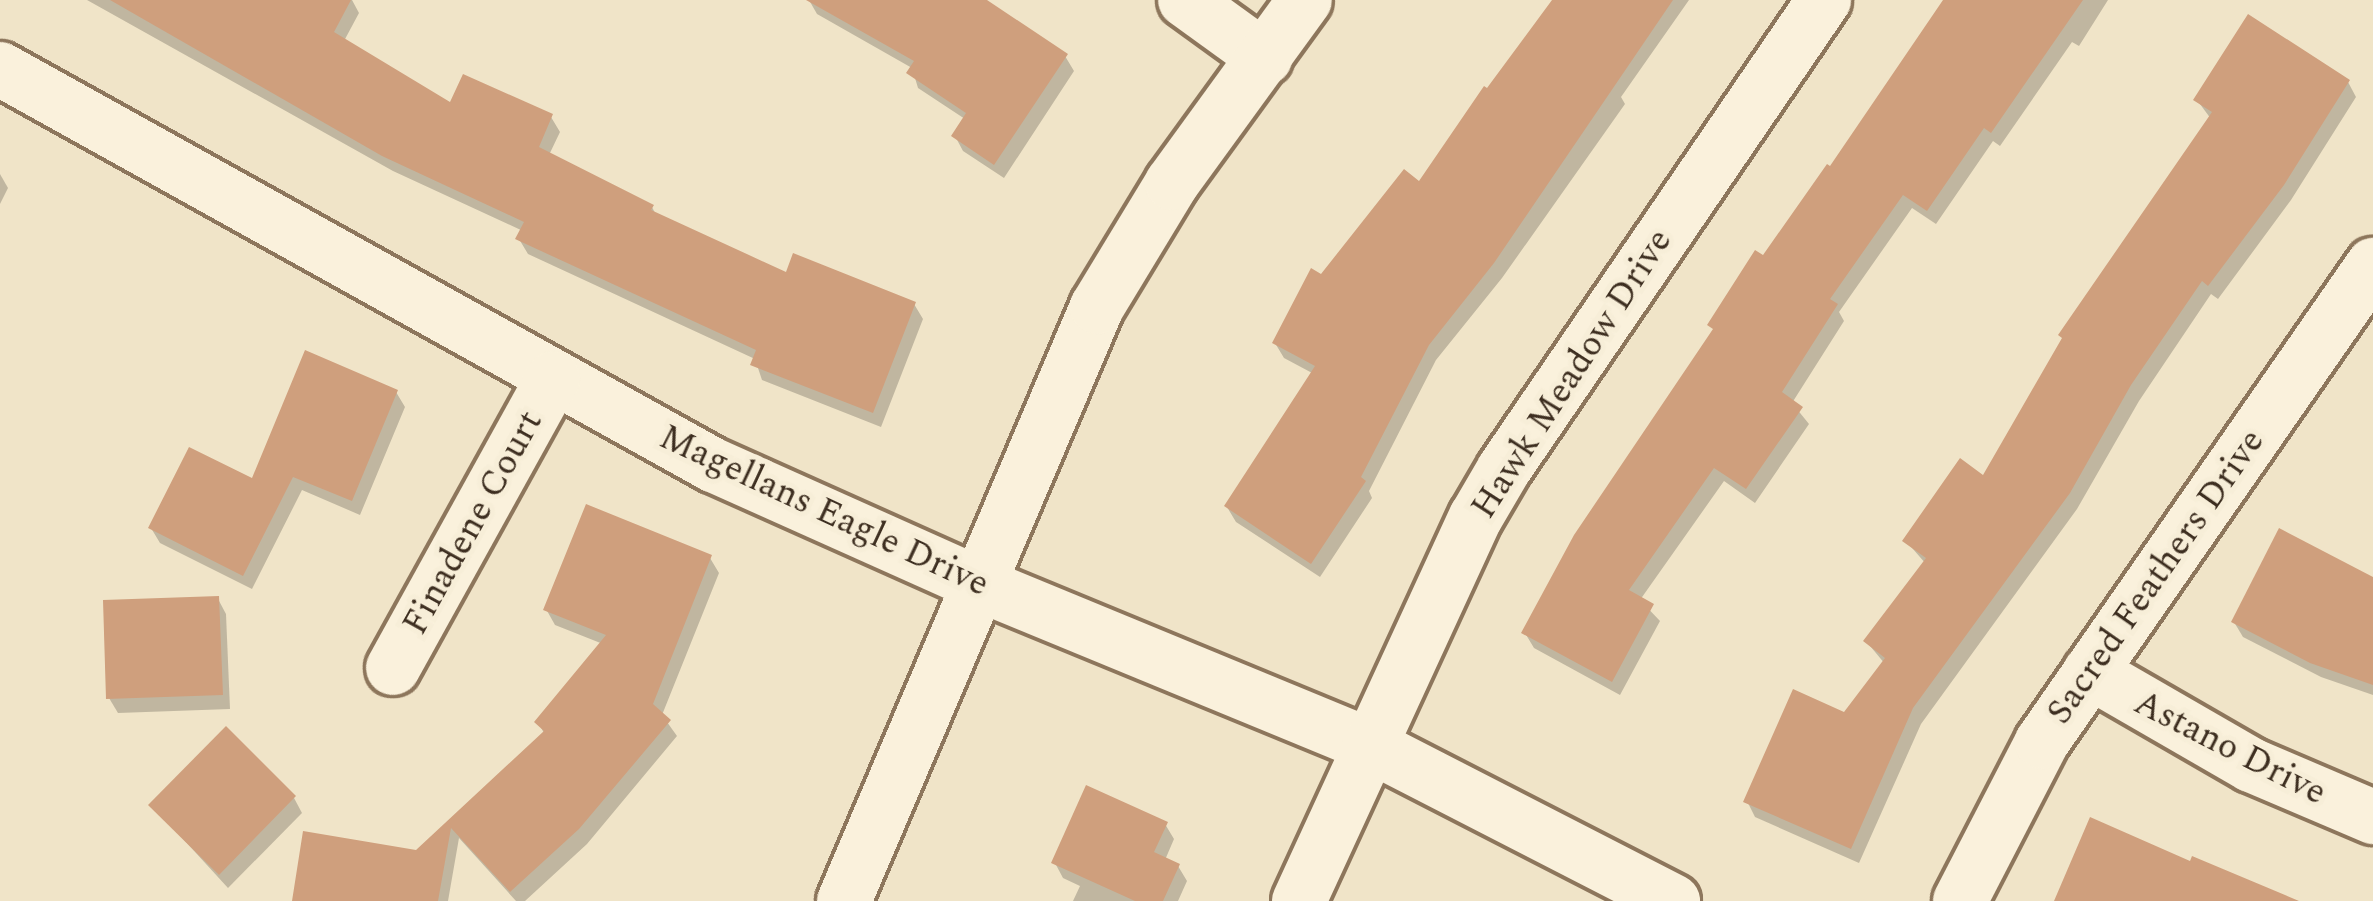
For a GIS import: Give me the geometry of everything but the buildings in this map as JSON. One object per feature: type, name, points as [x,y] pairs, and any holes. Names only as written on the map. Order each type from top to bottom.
[{"type":"street","points":[[1185,0],[1265,58]]},
{"type":"street","points":[[844,901],[1089,325],[1129,247],[1305,0]]},
{"type":"street","name":"Hawk Meadow Drive","points":[[1299,901],[1369,745],[1504,469],[1824,0]]},
{"type":"street","name":"Magellans Eagle Drive","points":[[0,69],[712,464],[981,585],[1369,745],[1673,901]]},
{"type":"street","name":"Sacred Feathers Drive","points":[[1960,901],[2042,742],[2373,265]]},
{"type":"street","name":"Finadene Court","points":[[393,668],[553,378]]},
{"type":"street","name":"Astano Drive","points":[[2090,672],[2251,765],[2373,817]]}]
